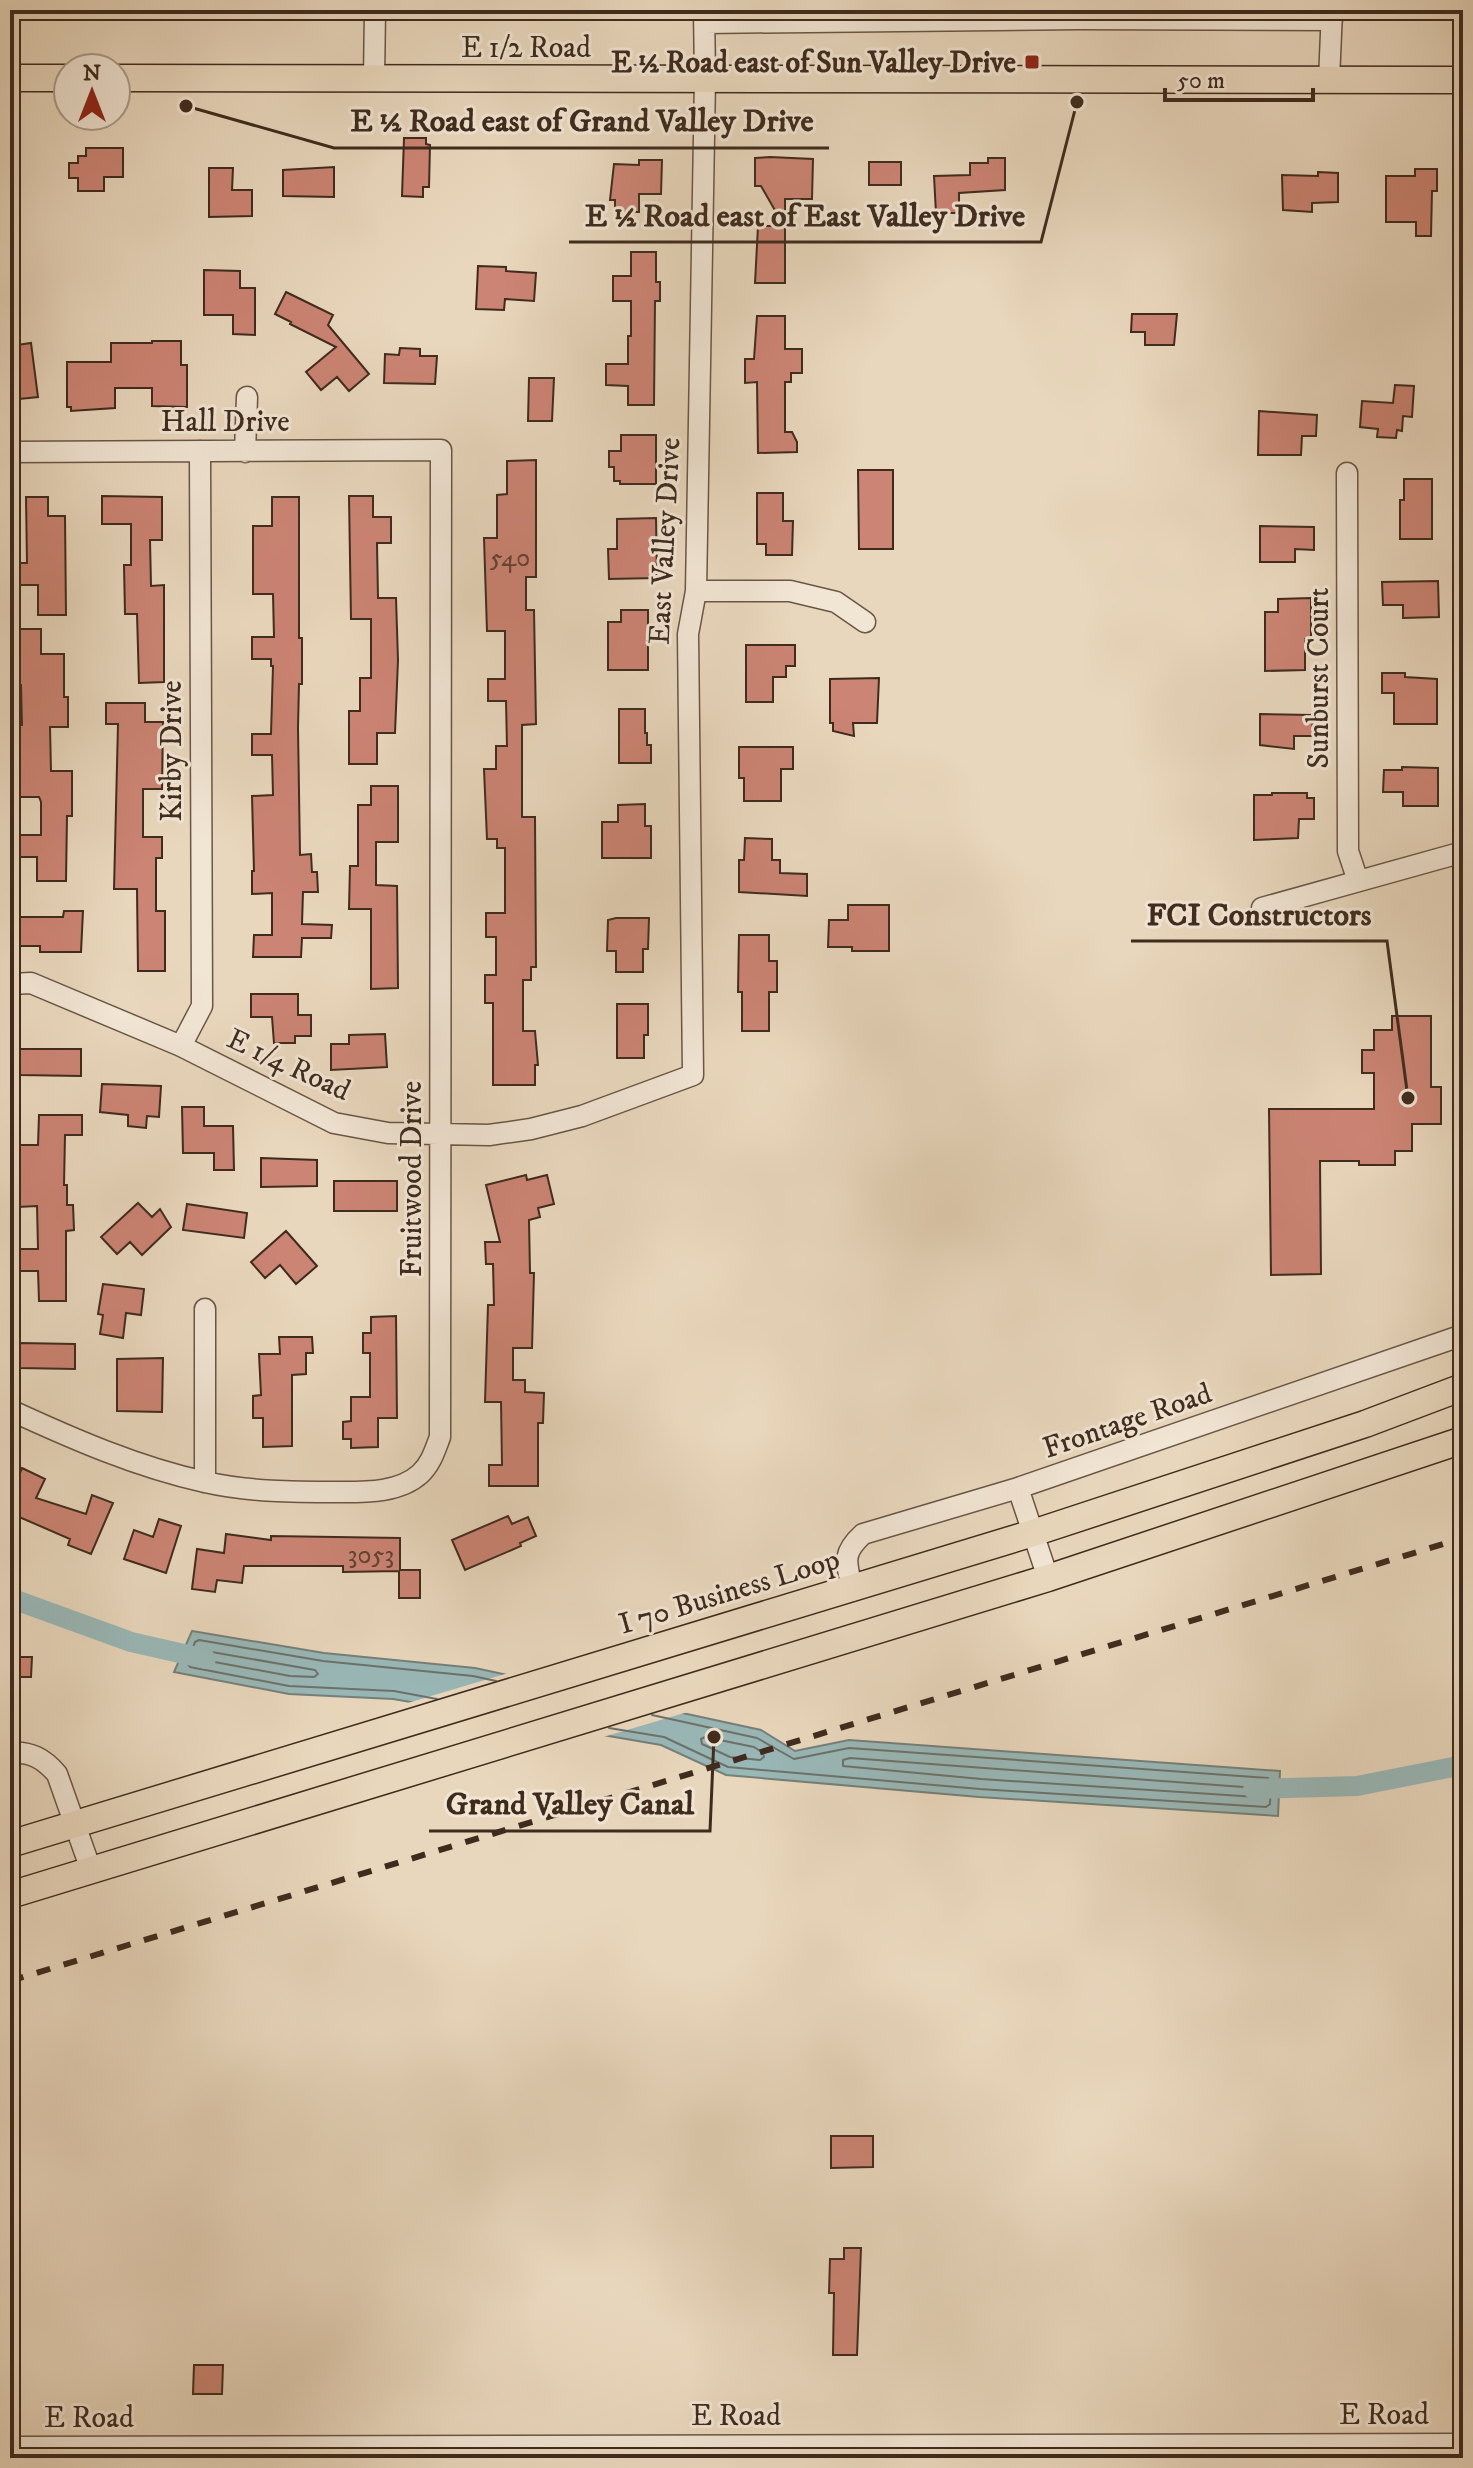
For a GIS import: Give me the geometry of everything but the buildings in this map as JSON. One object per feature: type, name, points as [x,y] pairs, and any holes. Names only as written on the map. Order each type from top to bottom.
[{"type":"main road","points":[[10,78],[52,78]]},
{"type":"main road","name":"E 1/2 Road","points":[[132,78],[1463,80]]},
{"type":"main road","name":"I 70 Business Loop","points":[[10,1844],[1033,1533],[1365,1424],[1463,1387]]},
{"type":"main road","points":[[10,1895],[1048,1578],[1463,1440]]},
{"type":"street","points":[[374,79],[375,10]]},
{"type":"street","points":[[704,16],[1064,19],[1332,15],[1329,80]]},
{"type":"street","name":"East Valley Drive","points":[[693,1075],[688,634],[696,591],[704,16]]},
{"type":"street","points":[[245,452],[247,397]]},
{"type":"street","name":"Hall Drive","points":[[10,452],[441,450]]},
{"type":"street","name":"Fruitwood Drive","points":[[10,1410],[89,1447],[205,1482],[270,1492],[376,1492],[420,1475],[431,1460],[440,1437],[441,450]]},
{"type":"street","name":"Kirby Drive","points":[[181,1046],[202,1006],[200,451]]},
{"type":"street","name":"Sunburst Court","points":[[1347,473],[1348,851],[1358,881]]},
{"type":"street","points":[[696,591],[790,591],[836,602],[865,622]]},
{"type":"street","points":[[1262,908],[1463,852]]},
{"type":"street","name":"E 1/4 Road","points":[[10,984],[31,983],[181,1046],[334,1123],[388,1133],[489,1135],[531,1129],[582,1116],[693,1075]]},
{"type":"street","points":[[205,1309],[205,1482]]},
{"type":"street","name":"Frontage Road","points":[[852,1587],[847,1553],[863,1534],[1018,1488],[1463,1335]]},
{"type":"street","points":[[1018,1488],[1048,1578]]},
{"type":"street","points":[[10,1753],[34,1755],[47,1762],[57,1774],[91,1870]]},
{"type":"street","name":"E Road","points":[[10,2447],[142,2452],[755,2452],[1463,2444]]},
{"type":"water","points":[[192,1631],[324,1653],[475,1668],[761,1730],[795,1751],[849,1740],[1280,1771],[1278,1816],[979,1797],[726,1775],[661,1745],[393,1699],[289,1694],[174,1672]]},
{"type":"pier","points":[[512,1672],[691,1711],[600,1738],[401,1705]]},
{"type":"waterway","points":[[10,1598],[131,1642],[206,1659]]},
{"type":"waterway","points":[[1253,1789],[1357,1786],[1463,1765]]},
{"type":"railway","points":[[10,1981],[1463,1538]]},
{"type":"place","name":"E ½ Road east of Sun Valley Drive","points":[[1032,62]]},
{"type":"place","name":"E ½ Road east of East Valley Drive","points":[[1077,102]]},
{"type":"place","name":"E ½ Road east of Grand Valley Drive","points":[[186,106]]},
{"type":"place","name":"FCI Constructors","points":[[1408,1098]]},
{"type":"place","name":"Grand Valley Canal","points":[[714,1737]]}]
